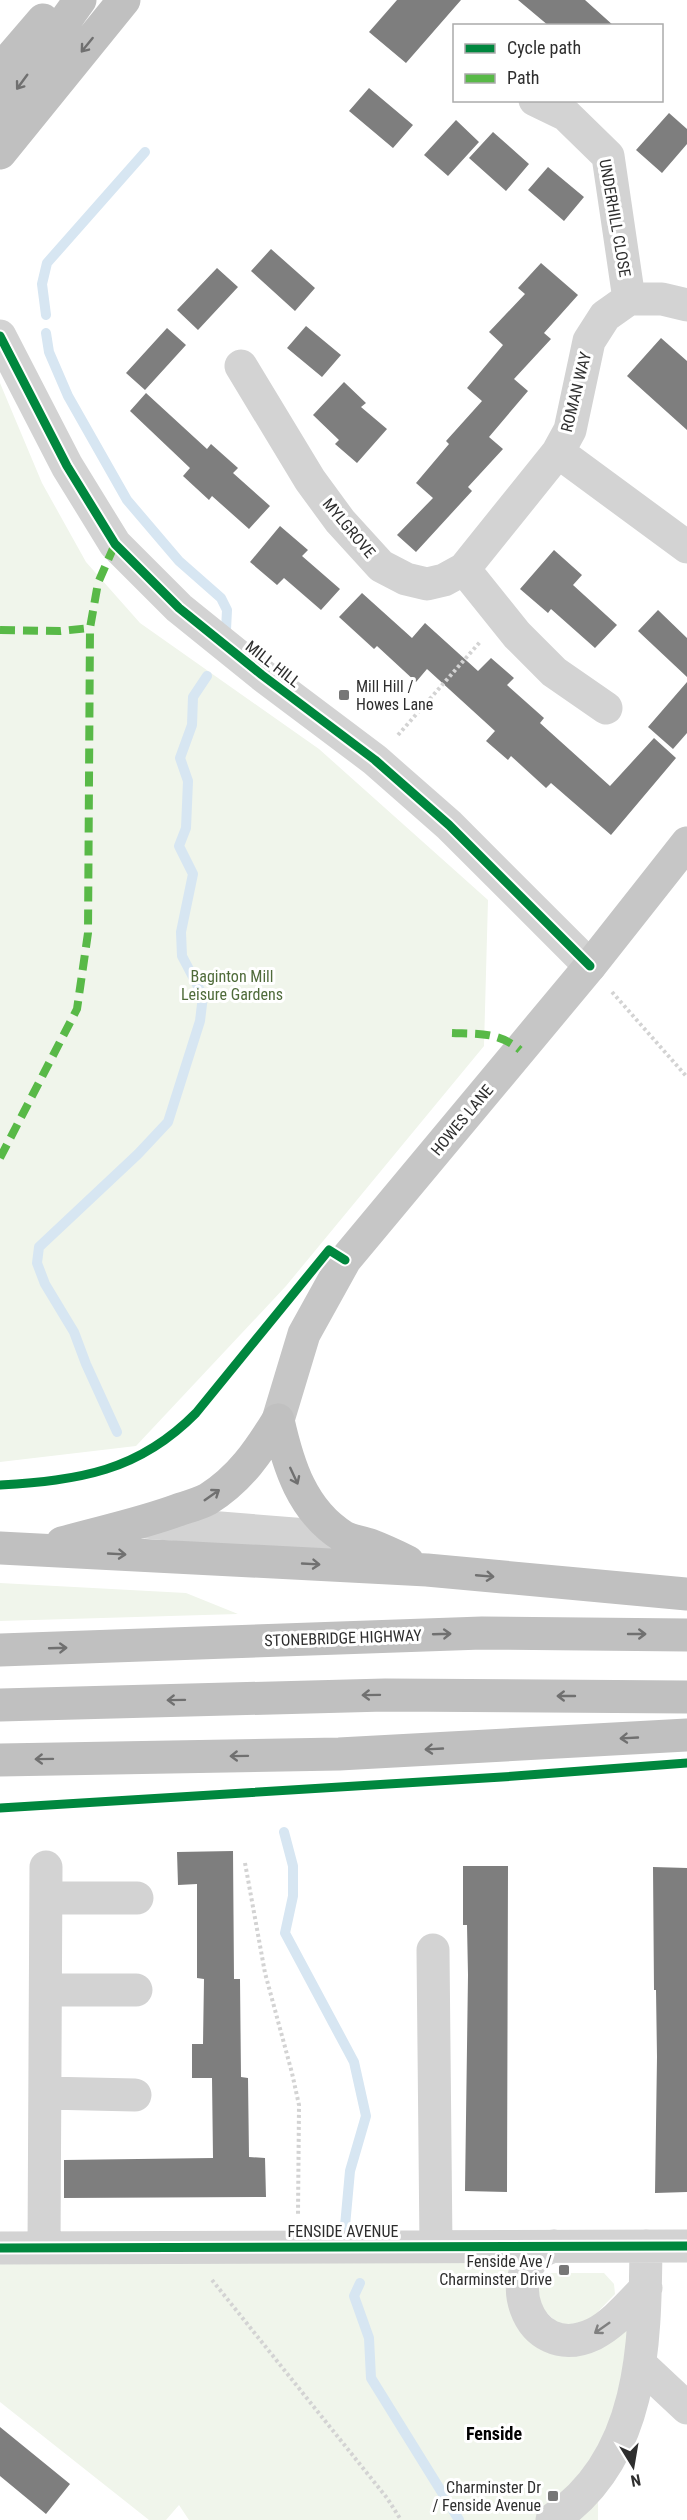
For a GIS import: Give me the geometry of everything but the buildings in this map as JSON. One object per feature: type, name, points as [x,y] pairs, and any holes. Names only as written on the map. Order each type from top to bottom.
[{"type":"highway","points":[[0,70],[60,0]]},
{"type":"highway","points":[[0,112],[80,0]]},
{"type":"highway","points":[[0,153],[124,0]]},
{"type":"highway","points":[[37,1550],[109,1529],[145,1522],[207,1500],[236,1478],[258,1453],[278,1420]]},
{"type":"highway","points":[[278,1420],[286,1458],[303,1494],[320,1518],[345,1538],[368,1544],[427,1570]]},
{"type":"highway","points":[[0,1548],[427,1570],[687,1594]]},
{"type":"highway","name":"STONEBRIDGE HIGHWAY","points":[[0,1650],[482,1633],[687,1635]]},
{"type":"highway","points":[[0,1705],[385,1695],[687,1697]]},
{"type":"highway","points":[[0,1760],[339,1754],[687,1735]]},
{"type":"main road","name":"HOWES LANE","points":[[278,1420],[303,1334],[345,1260],[590,966],[687,843]]},
{"type":"street","name":"UNDERHILL CLOSE","points":[[539,102],[566,115],[608,156],[629,299]]},
{"type":"street","points":[[629,299],[662,299],[687,305]]},
{"type":"street","name":"ROMAN WAY","points":[[464,569],[558,452],[570,430],[589,341],[605,316],[629,299]]},
{"type":"street","name":"MILL HILL","points":[[0,336],[67,466],[115,544],[179,608],[262,675],[375,760],[449,825],[590,966]]},
{"type":"street","name":"MYLGROVE","points":[[241,366],[310,480],[340,521],[381,566],[406,579],[427,584],[444,580],[464,569]]},
{"type":"street","name":"ROMAN WAY","points":[[558,452],[687,546]]},
{"type":"street","points":[[464,569],[517,634],[554,672],[606,708]]},
{"type":"street","points":[[145,1522],[345,1538]]},
{"type":"street","points":[[44,2248],[46,1882],[137,1898]]},
{"type":"street","points":[[433,1950],[435,2246]]},
{"type":"street","points":[[46,1990],[136,1990]]},
{"type":"street","points":[[45,2093],[135,2094]]},
{"type":"street","points":[[554,2246],[546,2248],[532,2260],[523,2291],[524,2302],[532,2323],[548,2336],[572,2340],[595,2333],[615,2318],[645,2288]]},
{"type":"street","points":[[552,2520],[580,2499],[606,2465],[625,2423],[640,2365],[646,2246]]},
{"type":"street","name":"FENSIDE AVENUE","points":[[0,2248],[687,2246]]},
{"type":"street","points":[[640,2365],[687,2408]]},
{"type":"path","points":[[375,760],[503,617]]},
{"type":"path","points":[[590,966],[687,1077]]},
{"type":"path","points":[[0,1485],[38,1483],[86,1475],[112,1469],[147,1454],[179,1431],[196,1413],[277,1314]]},
{"type":"path","points":[[245,1863],[265,1973],[292,2073],[298,2105],[298,2246]]},
{"type":"path","points":[[185,2247],[387,2498],[401,2520]]},
{"type":"green space","name":"Baginton Mill Leisure Gardens","points":[[0,383],[42,483],[86,562],[140,623],[319,749],[488,900],[484,1046],[286,1286],[136,1446],[0,1462]]},
{"type":"green space","points":[[0,1583],[186,1593],[238,1614],[0,1621]]},
{"type":"green space","points":[[554,2246],[524,2280],[560,2340],[646,2288],[598,2478],[598,2520],[189,2520],[179,2505],[166,2520],[149,2520],[0,2402],[0,2248]]},
{"type":"green space","points":[[539,2273],[604,2273],[614,2284],[615,2294],[589,2321],[561,2326],[537,2304]]},
{"type":"waterway","points":[[46,315],[42,284],[47,263],[145,152]]},
{"type":"waterway","points":[[46,333],[49,352],[68,396],[127,500],[179,561],[221,598],[227,610],[226,630]]},
{"type":"waterway","points":[[117,1432],[74,1332],[45,1284],[37,1263],[39,1247],[138,1154],[168,1122],[200,1021],[203,996],[182,956],[181,932],[193,874],[179,846],[186,828],[188,781],[180,758],[192,725],[193,697],[207,676]]},
{"type":"waterway","points":[[284,1832],[293,1866],[293,1896],[285,1933],[354,2062],[366,2116],[350,2171],[345,2226]]},
{"type":"waterway","points":[[360,2283],[354,2296],[369,2338],[371,2378],[459,2520]]},
{"type":"marked path","points":[[0,1158],[77,1009],[88,933],[90,628],[98,583],[115,544]]},
{"type":"marked path","points":[[0,630],[60,631],[90,628]]},
{"type":"marked path","points":[[452,1033],[496,1037],[520,1050]]},
{"type":"cycle path","points":[[0,336],[67,466],[115,544],[179,608],[262,675],[375,760],[449,825],[590,966]]},
{"type":"cycle path","points":[[0,1485],[81,1476],[129,1460],[152,1448],[174,1433],[196,1413],[329,1250],[345,1260]]},
{"type":"cycle path","points":[[0,1808],[502,1777],[687,1763]]},
{"type":"cycle path","points":[[0,2248],[687,2246]]},
{"type":"place","name":"Mill Hill / Howes Lane","points":[[344,695]]},
{"type":"place","name":"Fenside Ave / Charminster Drive","points":[[564,2270]]},
{"type":"place","name":"Charminster Dr / Fenside Avenue","points":[[553,2496]]},
{"type":"district","name":"Fenside","points":[[494,2433]]}]
